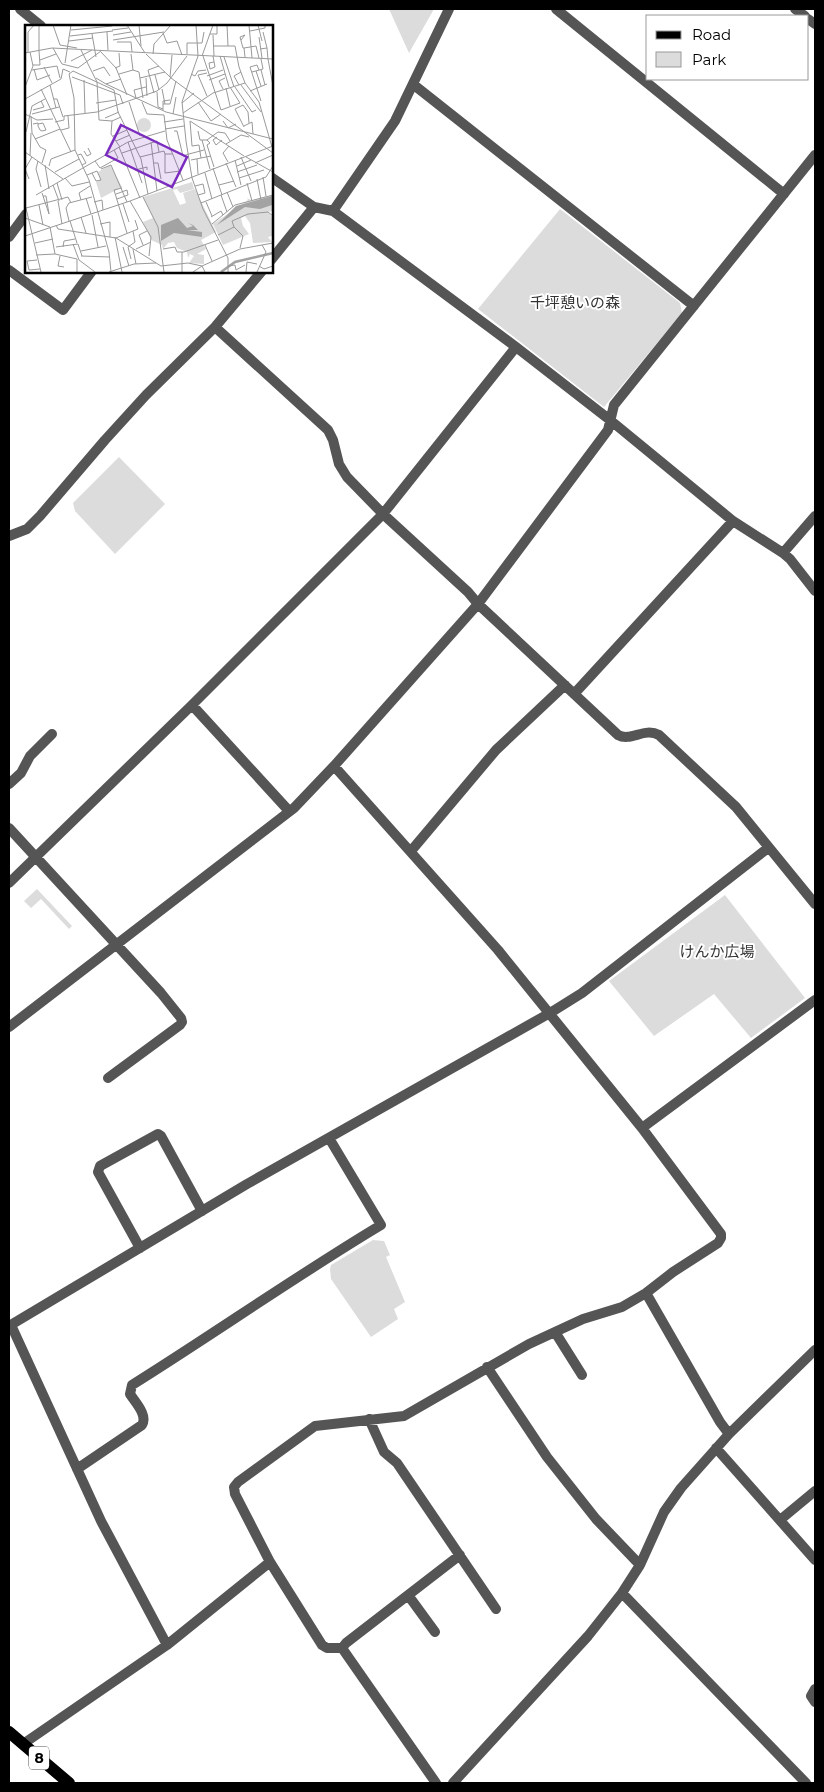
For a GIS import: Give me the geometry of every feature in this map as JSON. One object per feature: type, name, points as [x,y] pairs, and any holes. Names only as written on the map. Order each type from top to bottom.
[{"type":"main road","name":"8","points":[[9,1732],[70,1783]]},
{"type":"street","points":[[20,9],[40,25]]},
{"type":"street","points":[[333,211],[395,121],[449,9]]},
{"type":"street","points":[[556,9],[784,194]]},
{"type":"street","points":[[414,85],[694,306]]},
{"type":"street","points":[[9,1026],[289,811],[334,766],[478,604],[608,430],[614,405],[815,155]]},
{"type":"street","points":[[272,178],[314,207],[333,211],[516,347],[610,420],[733,522],[783,553],[815,591]]},
{"type":"street","points":[[272,259],[314,207]]},
{"type":"street","points":[[9,237],[25,215]]},
{"type":"street","points":[[9,270],[63,310],[91,272]]},
{"type":"street","points":[[9,536],[27,529],[40,516],[105,440],[146,395],[215,326],[261,272]]},
{"type":"street","points":[[215,326],[328,430],[342,471],[384,514],[622,737],[647,732],[659,735],[736,807],[815,904]]},
{"type":"street","points":[[9,883],[384,514],[516,347]]},
{"type":"street","points":[[783,553],[815,516]]},
{"type":"street","points":[[574,694],[733,522]]},
{"type":"street","points":[[411,851],[496,750],[565,685]]},
{"type":"street","points":[[192,705],[289,811]]},
{"type":"street","points":[[9,784],[21,773],[30,756],[52,734]]},
{"type":"street","points":[[334,766],[498,950],[642,1128],[721,1234],[718,1243],[673,1272],[646,1293],[622,1307],[583,1319],[529,1344],[404,1416],[315,1426],[238,1482],[234,1487],[234,1494],[270,1562],[322,1645],[327,1648],[342,1648],[460,1555]]},
{"type":"street","points":[[9,828],[161,993],[181,1018],[182,1022],[108,1078]]},
{"type":"street","points":[[167,1645],[101,1522],[10,1326],[202,1211],[582,993],[768,848]]},
{"type":"street","points":[[642,1128],[815,1000]]},
{"type":"street","points":[[140,1248],[98,1172],[100,1166],[158,1134],[161,1136],[202,1211]]},
{"type":"street","points":[[77,1469],[142,1426],[145,1421],[130,1394],[132,1385],[322,1261],[381,1225],[329,1138]]},
{"type":"street","points":[[646,1293],[720,1422],[729,1434]]},
{"type":"street","points":[[556,1332],[582,1374]]},
{"type":"street","points":[[453,1783],[588,1636],[622,1593],[640,1565],[664,1512],[680,1488],[729,1434],[815,1350]]},
{"type":"street","points":[[487,1367],[547,1457],[596,1519],[640,1565]]},
{"type":"street","points":[[369,1420],[384,1452],[398,1463],[496,1610]]},
{"type":"street","points":[[716,1448],[815,1560]]},
{"type":"street","points":[[780,1520],[815,1491]]},
{"type":"street","points":[[23,1744],[167,1645],[270,1562]]},
{"type":"street","points":[[622,1593],[806,1783]]},
{"type":"street","points":[[408,1596],[435,1632]]},
{"type":"street","points":[[342,1648],[436,1783]]},
{"type":"street","points":[[815,1689],[811,1696],[815,1702]]},
{"type":"green space","points":[[389,9],[434,9],[409,53]]},
{"type":"green space","name":"千坪憩いの森","points":[[560,209],[680,303],[682,313],[604,407],[478,309]]},
{"type":"green space","points":[[119,457],[165,504],[115,554],[75,511],[73,503]]},
{"type":"green space","points":[[37,889],[72,926],[69,929],[41,899],[31,908],[24,901]]},
{"type":"green space","name":"けんか広場","points":[[725,895],[805,998],[751,1038],[714,994],[654,1036],[609,981]]},
{"type":"green space","points":[[373,1240],[384,1241],[390,1255],[386,1257],[405,1302],[394,1309],[398,1319],[371,1337],[331,1279],[330,1269],[331,1265]]}]
